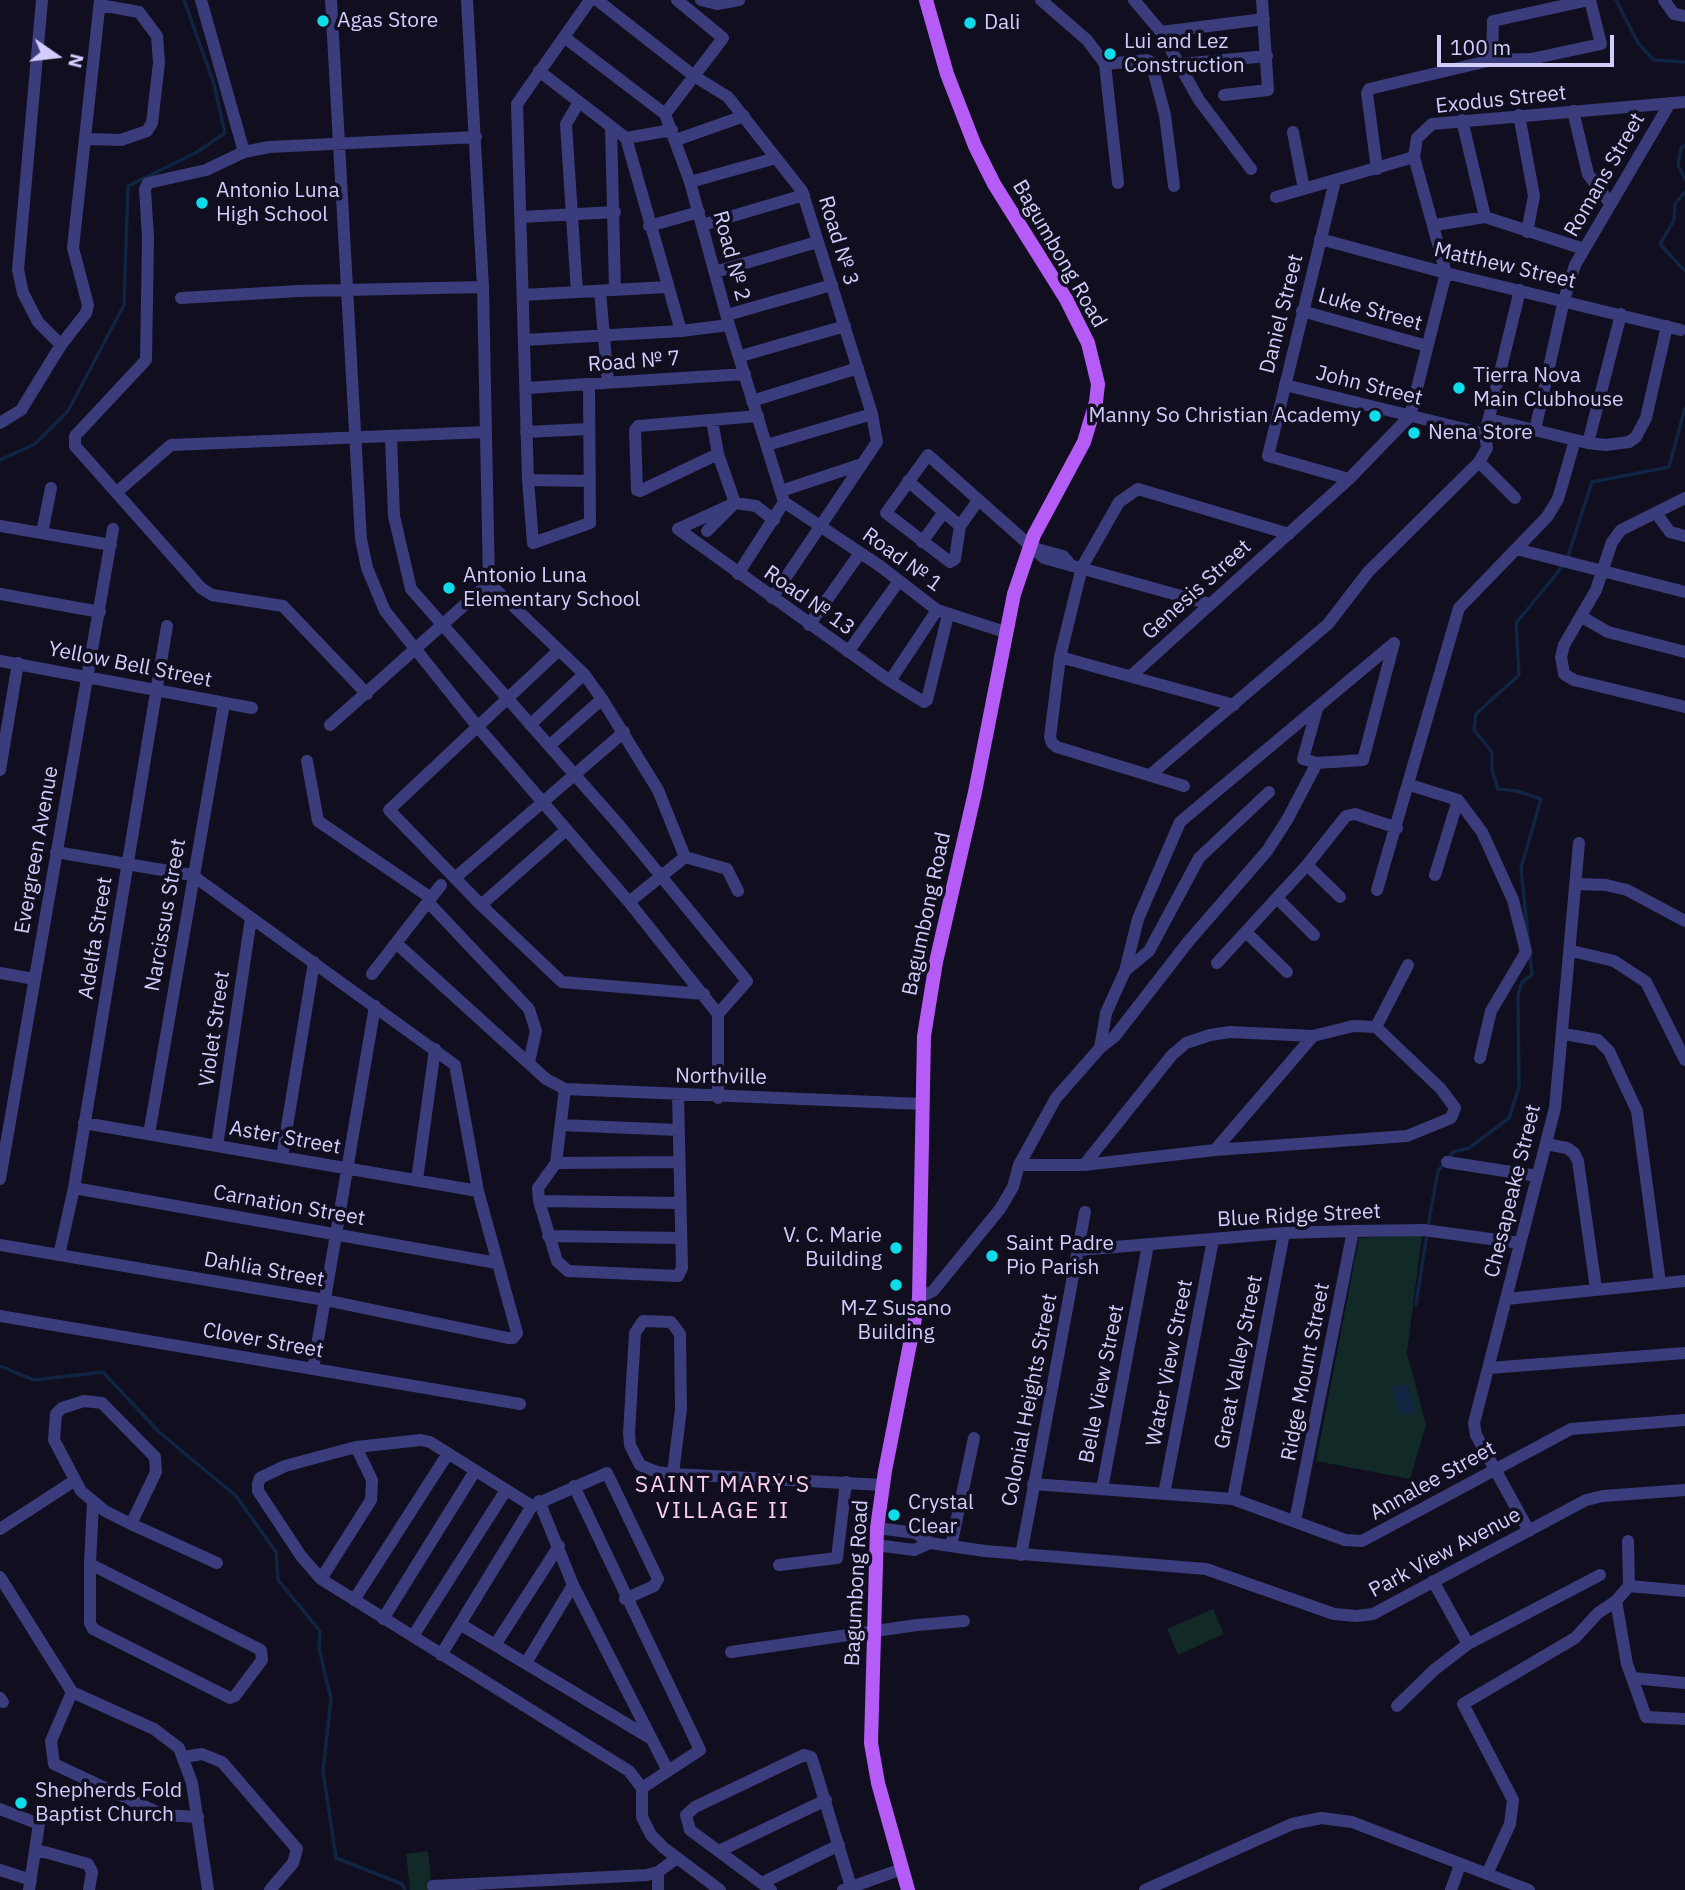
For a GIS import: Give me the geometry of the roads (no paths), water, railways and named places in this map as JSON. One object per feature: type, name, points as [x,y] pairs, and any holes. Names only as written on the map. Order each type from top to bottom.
[{"type":"main road","name":"Bagumbong Road","points":[[908,1890],[878,1783],[871,1743],[877,1528],[919,1298],[924,1036],[936,962],[975,793],[1005,632],[1034,547],[1088,432],[1096,402],[1096,370],[1088,343],[1066,299],[994,184],[975,145],[947,74],[926,0]]},
{"type":"street","points":[[42,0],[18,270],[23,293],[38,322],[61,345]]},
{"type":"street","points":[[201,0],[244,152]]},
{"type":"street","points":[[331,0],[361,539],[367,568],[385,611],[477,726],[629,902],[719,1014],[718,1098]]},
{"type":"street","points":[[467,0],[483,286],[489,583],[584,674],[602,699],[658,790],[685,857]]},
{"type":"street","points":[[589,384],[590,523],[535,544],[531,542],[526,432],[517,104],[590,0]]},
{"type":"street","name":"Road № 3","points":[[597,0],[694,76],[728,97],[804,195],[872,414],[877,442],[772,598]]},
{"type":"street","points":[[564,37],[665,114],[722,40],[722,36],[677,0]]},
{"type":"street","points":[[701,0],[717,4],[739,0]]},
{"type":"street","points":[[1041,0],[1087,40],[1105,64],[1118,183]]},
{"type":"street","points":[[1134,0],[1161,32],[1199,100],[1251,169]]},
{"type":"street","points":[[1224,95],[1268,90],[1262,0]]},
{"type":"street","points":[[1377,169],[1367,93],[1369,89],[1492,60],[1531,59],[1601,44],[1590,0],[1493,21],[1492,60]]},
{"type":"street","points":[[1664,0],[1674,14],[1685,16]]},
{"type":"street","points":[[0,423],[20,410],[61,345],[86,313],[88,305],[73,248],[100,3],[139,12],[157,36],[159,62],[152,123],[147,131],[121,140],[87,139]]},
{"type":"street","points":[[1161,32],[1264,19]]},
{"type":"street","points":[[1181,64],[1267,56]]},
{"type":"street","points":[[1105,64],[1147,60],[1151,62],[1165,115],[1174,187]]},
{"type":"street","points":[[539,71],[626,138],[674,135],[744,116]]},
{"type":"street","points":[[577,292],[566,124],[579,102]]},
{"type":"street","name":"Exodus Street","points":[[1414,157],[1417,138],[1432,124],[1685,102]]},
{"type":"street","name":"Romans Street","points":[[1535,430],[1564,300],[1584,249],[1670,103]]},
{"type":"street","points":[[1573,111],[1588,174],[1610,203]]},
{"type":"street","name":"Road № 2","points":[[665,114],[690,182],[728,320],[783,496]]},
{"type":"street","points":[[1519,115],[1534,196],[1527,232]]},
{"type":"street","points":[[1462,120],[1485,217]]},
{"type":"street","points":[[611,127],[615,198],[615,290]]},
{"type":"street","points":[[1293,132],[1304,189]]},
{"type":"street","points":[[367,694],[283,606],[212,595],[201,587],[75,446],[74,441],[120,385],[146,360],[148,238],[145,189],[148,183],[206,170],[256,148],[476,137]]},
{"type":"street","points":[[626,138],[640,195],[681,331]]},
{"type":"street","points":[[1184,786],[1057,747],[1052,743],[1050,737],[1060,657],[1076,565],[1119,502],[1138,489],[1289,534],[1410,416],[1446,273],[1414,157],[1276,197]]},
{"type":"street","points":[[690,182],[776,158]]},
{"type":"street","name":"Daniel Street","points":[[1335,181],[1268,456],[1349,478]]},
{"type":"street","points":[[615,198],[640,195]]},
{"type":"street","points":[[702,225],[804,195]]},
{"type":"street","points":[[521,217],[615,212]]},
{"type":"street","points":[[649,226],[699,212]]},
{"type":"street","points":[[1434,225],[1485,217],[1584,249]]},
{"type":"street","name":"Matthew Street","points":[[1320,239],[1446,273],[1681,330]]},
{"type":"street","points":[[715,272],[817,242]]},
{"type":"street","points":[[524,340],[681,331],[728,320],[832,285]]},
{"type":"street","points":[[181,298],[299,291],[349,292],[483,286]]},
{"type":"street","points":[[523,295],[667,288]]},
{"type":"street","points":[[1150,775],[1328,624],[1368,572],[1479,462],[1488,448],[1485,434],[1520,290]]},
{"type":"street","points":[[600,291],[608,383]]},
{"type":"street","name":"Luke Street","points":[[1302,310],[1427,346]]},
{"type":"street","points":[[1377,890],[1410,785],[1459,608],[1547,517],[1558,499],[1581,442],[1621,314]]},
{"type":"street","points":[[741,356],[845,326]]},
{"type":"street","points":[[1489,419],[1581,442],[1619,445],[1629,442],[1642,429],[1667,326]]},
{"type":"street","points":[[752,401],[858,368]]},
{"type":"street","name":"Road № 7","points":[[526,388],[745,374]]},
{"type":"street","name":"John Street","points":[[1285,385],[1485,434]]},
{"type":"street","points":[[768,445],[872,414]]},
{"type":"street","points":[[718,454],[640,491],[635,487],[635,430],[638,426],[758,416]]},
{"type":"street","points":[[712,420],[718,454],[735,503]]},
{"type":"street","points":[[526,432],[588,429]]},
{"type":"street","points":[[118,491],[171,445],[486,432]]},
{"type":"street","points":[[391,437],[394,516],[411,589],[575,776],[747,981],[719,1014]]},
{"type":"street","points":[[977,502],[960,526],[953,561],[922,542],[886,513],[928,455],[977,502],[1034,547],[1063,556],[1076,565],[1210,604]]},
{"type":"street","points":[[1479,462],[1515,498]]},
{"type":"street","points":[[738,574],[774,520],[783,496],[859,466]]},
{"type":"street","points":[[528,480],[590,481]]},
{"type":"street","points":[[908,481],[960,526]]},
{"type":"street","points":[[42,533],[51,488]]},
{"type":"street","name":"Road № 1","points":[[783,496],[820,526],[943,613],[1005,632]]},
{"type":"street","points":[[1684,704],[1574,680],[1564,674],[1561,657],[1564,645],[1604,571],[1612,542],[1621,530],[1685,498]]},
{"type":"street","points":[[735,503],[757,506],[774,520]]},
{"type":"street","points":[[707,531],[735,503]]},
{"type":"street","name":"Road № 13","points":[[735,503],[678,528],[678,531],[919,701],[927,700],[943,613]]},
{"type":"street","points":[[922,542],[944,512]]},
{"type":"street","points":[[1656,513],[1670,532],[1685,536]]},
{"type":"street","points":[[0,526],[111,545]]},
{"type":"street","name":"Evergreen Avenue","points":[[0,1179],[113,529]]},
{"type":"street","name":"Genesis Street","points":[[1131,676],[1289,534]]},
{"type":"street","points":[[1516,548],[1685,592]]},
{"type":"street","points":[[809,625],[860,553]]},
{"type":"street","points":[[848,652],[899,581]]},
{"type":"street","points":[[330,724],[367,694],[489,583]]},
{"type":"street","points":[[0,594],[100,612]]},
{"type":"street","points":[[890,681],[943,613]]},
{"type":"street","points":[[1581,617],[1608,632],[1685,652]]},
{"type":"street","name":"Adelfa Street","points":[[59,1255],[74,1188],[167,626]]},
{"type":"street","points":[[1100,1048],[1106,1013],[1125,971],[1138,919],[1180,822],[1394,643],[1363,760],[1317,763],[1303,759],[1317,709]]},
{"type":"street","points":[[558,651],[389,810],[481,905],[567,984],[704,994]]},
{"type":"street","points":[[1060,657],[1234,705]]},
{"type":"street","name":"Yellow Bell Street","points":[[0,661],[252,708]]},
{"type":"street","points":[[0,770],[3,732],[18,663]]},
{"type":"street","points":[[530,724],[584,674]]},
{"type":"street","points":[[548,746],[602,699]]},
{"type":"street","name":"Narcissus Street","points":[[149,1134],[192,875],[225,703]]},
{"type":"street","points":[[456,877],[544,804],[624,732]]},
{"type":"street","points":[[307,761],[318,821],[430,900],[529,1009],[536,1031],[529,1062]]},
{"type":"street","points":[[919,1298],[933,1292],[972,1247],[1007,1198],[1019,1166],[1056,1098],[1100,1048],[1115,1036],[1188,942],[1267,851],[1317,763]]},
{"type":"street","points":[[1410,785],[1458,800],[1482,832],[1513,900],[1526,952],[1491,1011],[1480,1058]]},
{"type":"street","points":[[1125,971],[1149,951],[1199,858],[1269,792]]},
{"type":"street","points":[[1434,874],[1458,800]]},
{"type":"street","points":[[1217,963],[1307,865],[1346,816],[1354,814],[1397,828]]},
{"type":"street","points":[[481,905],[566,830]]},
{"type":"street","name":"Chesapeake Street","points":[[1529,1531],[1476,1435],[1474,1423],[1555,1108],[1572,951],[1579,843]]},
{"type":"street","points":[[56,852],[192,875],[455,1065],[478,1191],[498,1263]]},
{"type":"street","points":[[629,902],[659,875],[685,857]]},
{"type":"street","points":[[685,857],[727,869],[737,891]]},
{"type":"street","points":[[1307,865],[1340,897]]},
{"type":"street","points":[[1577,884],[1606,885],[1627,890],[1685,922]]},
{"type":"street","points":[[372,974],[441,885]]},
{"type":"street","points":[[1277,898],[1314,935]]},
{"type":"street","name":"Violet Street","points":[[217,1146],[251,918]]},
{"type":"street","points":[[1246,932],[1287,972]]},
{"type":"street","points":[[396,943],[545,1079],[565,1089],[555,1163],[538,1188],[548,1236],[557,1261],[568,1271],[678,1276],[682,1268],[678,1096]]},
{"type":"street","points":[[1572,951],[1614,961],[1646,982],[1685,1060]]},
{"type":"street","points":[[282,1157],[314,962]]},
{"type":"street","points":[[1377,1027],[1408,965]]},
{"type":"street","points":[[0,973],[34,979]]},
{"type":"street","points":[[313,1370],[375,1006]]},
{"type":"street","points":[[1019,1166],[1084,1165],[1215,1150],[1407,1136],[1451,1118],[1455,1108],[1451,1100],[1377,1027],[1353,1026],[1313,1036],[1230,1032],[1186,1043],[1084,1165]]},
{"type":"street","points":[[1564,1034],[1598,1040],[1609,1051],[1637,1111],[1660,1283]]},
{"type":"street","points":[[1215,1150],[1313,1036]]},
{"type":"street","points":[[417,1180],[435,1049]]},
{"type":"street","name":"Northville","points":[[565,1089],[718,1098],[922,1104]]},
{"type":"street","name":"Aster Street","points":[[85,1123],[478,1191]]},
{"type":"street","points":[[561,1125],[678,1130]]},
{"type":"street","points":[[1545,1144],[1567,1148],[1574,1153],[1578,1161],[1596,1289]]},
{"type":"street","points":[[555,1163],[679,1162]]},
{"type":"street","points":[[1447,1163],[1536,1177]]},
{"type":"street","name":"Carnation Street","points":[[74,1188],[498,1263]]},
{"type":"street","points":[[539,1201],[679,1203]]},
{"type":"street","name":"Colonial Heights Street","points":[[1021,1555],[1085,1212]]},
{"type":"street","name":"Blue Ridge Street","points":[[1079,1250],[1284,1233],[1353,1231],[1430,1231],[1520,1243]]},
{"type":"street","name":"Ridge Mount Street","points":[[1295,1521],[1353,1231]]},
{"type":"street","name":"Great Valley Street","points":[[1233,1499],[1284,1233]]},
{"type":"street","points":[[548,1236],[680,1238]]},
{"type":"street","name":"Water View Street","points":[[1164,1494],[1213,1240]]},
{"type":"street","name":"Dahlia Street","points":[[0,1245],[325,1300],[513,1338],[517,1333],[498,1263]]},
{"type":"street","name":"Belle View Street","points":[[1102,1489],[1148,1245]]},
{"type":"street","points":[[1506,1299],[1685,1281]]},
{"type":"street","name":"Clover Street","points":[[0,1316],[520,1404]]},
{"type":"street","points":[[673,1474],[682,1390],[681,1343],[677,1326],[671,1322],[643,1321],[635,1333],[629,1433],[630,1445],[640,1465],[657,1472],[673,1474],[883,1485]]},
{"type":"street","points":[[1489,1367],[1685,1353]]},
{"type":"street","points":[[131,1524],[158,1465],[152,1452],[102,1403],[94,1400],[69,1404],[56,1415],[54,1440],[74,1481],[93,1502],[131,1524],[217,1563]]},
{"type":"street","name":"Annalee Street","points":[[1033,1484],[1233,1499],[1345,1540],[1363,1541],[1494,1468],[1571,1429],[1685,1420]]},
{"type":"street","points":[[951,1546],[974,1438]]},
{"type":"street","points":[[667,1769],[573,1585],[559,1546],[535,1504],[506,1490],[430,1442],[421,1440],[356,1447],[285,1466],[260,1478],[258,1491],[301,1556],[321,1579],[629,1771],[642,1788],[642,1817],[651,1835],[720,1890]]},
{"type":"street","points":[[321,1579],[372,1500],[372,1480],[356,1447]]},
{"type":"street","points":[[354,1600],[447,1455]]},
{"type":"street","points":[[383,1619],[475,1471]]},
{"type":"street","points":[[441,1655],[535,1504],[607,1473],[616,1486],[658,1578],[654,1586],[625,1599]]},
{"type":"street","points":[[0,1528],[74,1481]]},
{"type":"street","points":[[779,1565],[837,1558],[846,1482]]},
{"type":"street","points":[[573,1486],[699,1750],[697,1754],[667,1769],[642,1788]]},
{"type":"street","points":[[413,1636],[506,1490]]},
{"type":"street","name":"Park View Avenue","points":[[877,1528],[916,1533],[930,1543],[1021,1555],[1206,1569],[1334,1614],[1356,1616],[1373,1614],[1586,1500],[1603,1496],[1685,1490]]},
{"type":"street","points":[[90,1563],[261,1650],[262,1660],[235,1696],[230,1698],[99,1633],[90,1623],[90,1563],[93,1502]]},
{"type":"street","points":[[1487,1874],[1510,1824],[1513,1800],[1463,1704],[1575,1639],[1598,1613],[1616,1601],[1629,1586],[1628,1541]]},
{"type":"street","name":"Park View Avenue","points":[[876,1545],[914,1550],[930,1543]]},
{"type":"street","points":[[495,1645],[559,1546]]},
{"type":"street","points":[[1397,1706],[1468,1644],[1600,1574]]},
{"type":"street","points":[[0,1577],[72,1692],[154,1729],[171,1740],[184,1757],[198,1817],[208,1890]]},
{"type":"street","points":[[1433,1581],[1468,1644]]},
{"type":"street","points":[[526,1663],[573,1585]]},
{"type":"street","points":[[1629,1586],[1685,1591]]},
{"type":"street","points":[[1616,1601],[1624,1652],[1646,1717],[1685,1719]]},
{"type":"street","points":[[731,1652],[917,1625],[964,1621]]},
{"type":"street","points":[[460,1624],[651,1738]]},
{"type":"street","points":[[1633,1678],[1685,1683]]},
{"type":"street","points":[[72,1692],[51,1741],[54,1764],[163,1815],[198,1817]]},
{"type":"street","points":[[184,1757],[202,1754],[222,1762],[297,1849],[293,1863],[270,1890]]},
{"type":"street","points":[[839,1845],[767,1886],[687,1826],[685,1815],[689,1810],[804,1755],[811,1757],[826,1800],[839,1845],[847,1888],[902,1869]]},
{"type":"street","points":[[719,1851],[826,1800]]},
{"type":"street","points":[[0,1809],[39,1824],[30,1885],[0,1870]]},
{"type":"street","points":[[1145,1890],[1292,1824],[1321,1818],[1352,1822],[1529,1890]]},
{"type":"street","points":[[37,1850],[88,1864],[92,1872],[89,1890]]},
{"type":"street","points":[[433,1886],[536,1885],[599,1876],[658,1872],[677,1858]]},
{"type":"street","points":[[1451,1890],[1460,1865]]},
{"type":"street","points":[[658,1872],[658,1890]]},
{"type":"street","points":[[599,1876],[600,1890]]},
{"type":"water","points":[[1407,1383],[1416,1411],[1401,1416],[1392,1388]]},
{"type":"waterway","points":[[0,460],[35,444],[68,411],[124,305],[128,186],[197,152],[225,133],[214,84],[184,0]]},
{"type":"waterway","points":[[1616,0],[1638,43],[1654,60],[1685,62]]},
{"type":"waterway","points":[[1685,145],[1681,148],[1678,165],[1685,179]]},
{"type":"waterway","points":[[1685,192],[1675,204],[1674,220],[1660,244],[1685,271]]},
{"type":"waterway","points":[[1449,1158],[1453,1152],[1469,1148],[1509,1118],[1519,1087],[1518,995],[1522,982],[1532,975],[1521,868],[1541,799],[1517,791],[1498,789],[1492,770],[1492,752],[1474,730],[1476,714],[1519,675],[1516,623],[1568,556],[1592,482],[1669,467],[1685,408]]},
{"type":"waterway","points":[[1428,1226],[1438,1171],[1444,1164]]},
{"type":"waterway","points":[[1416,1304],[1427,1234]]},
{"type":"waterway","points":[[0,1366],[34,1380],[103,1372],[159,1432],[236,1496],[276,1552],[278,1580],[320,1631],[319,1648],[331,1699],[323,1771],[336,1858],[402,1884],[405,1890]]},
{"type":"place","name":"Agas Store","points":[[323,21]]},
{"type":"place","name":"Dali","points":[[970,23]]},
{"type":"place","name":"Lui and Lez Construction","points":[[1110,54]]},
{"type":"place","name":"Antonio Luna High School","points":[[202,203]]},
{"type":"place","name":"Tierra Nova Main Clubhouse","points":[[1459,388]]},
{"type":"place","name":"Manny So Christian Academy","points":[[1375,416]]},
{"type":"place","name":"Nena Store","points":[[1414,433]]},
{"type":"place","name":"Antonio Luna Elementary School","points":[[449,588]]},
{"type":"place","name":"V. C. Marie Building","points":[[896,1248]]},
{"type":"place","name":"Saint Padre Pio Parish","points":[[992,1256]]},
{"type":"place","name":"M-Z Susano Building","points":[[896,1285]]},
{"type":"place","name":"Crystal Clear","points":[[894,1515]]},
{"type":"place","name":"Shepherds Fold Baptist Church","points":[[21,1803]]},
{"type":"district","name":"SAINT MARY'S VILLAGE II","points":[[723,1498]]}]
